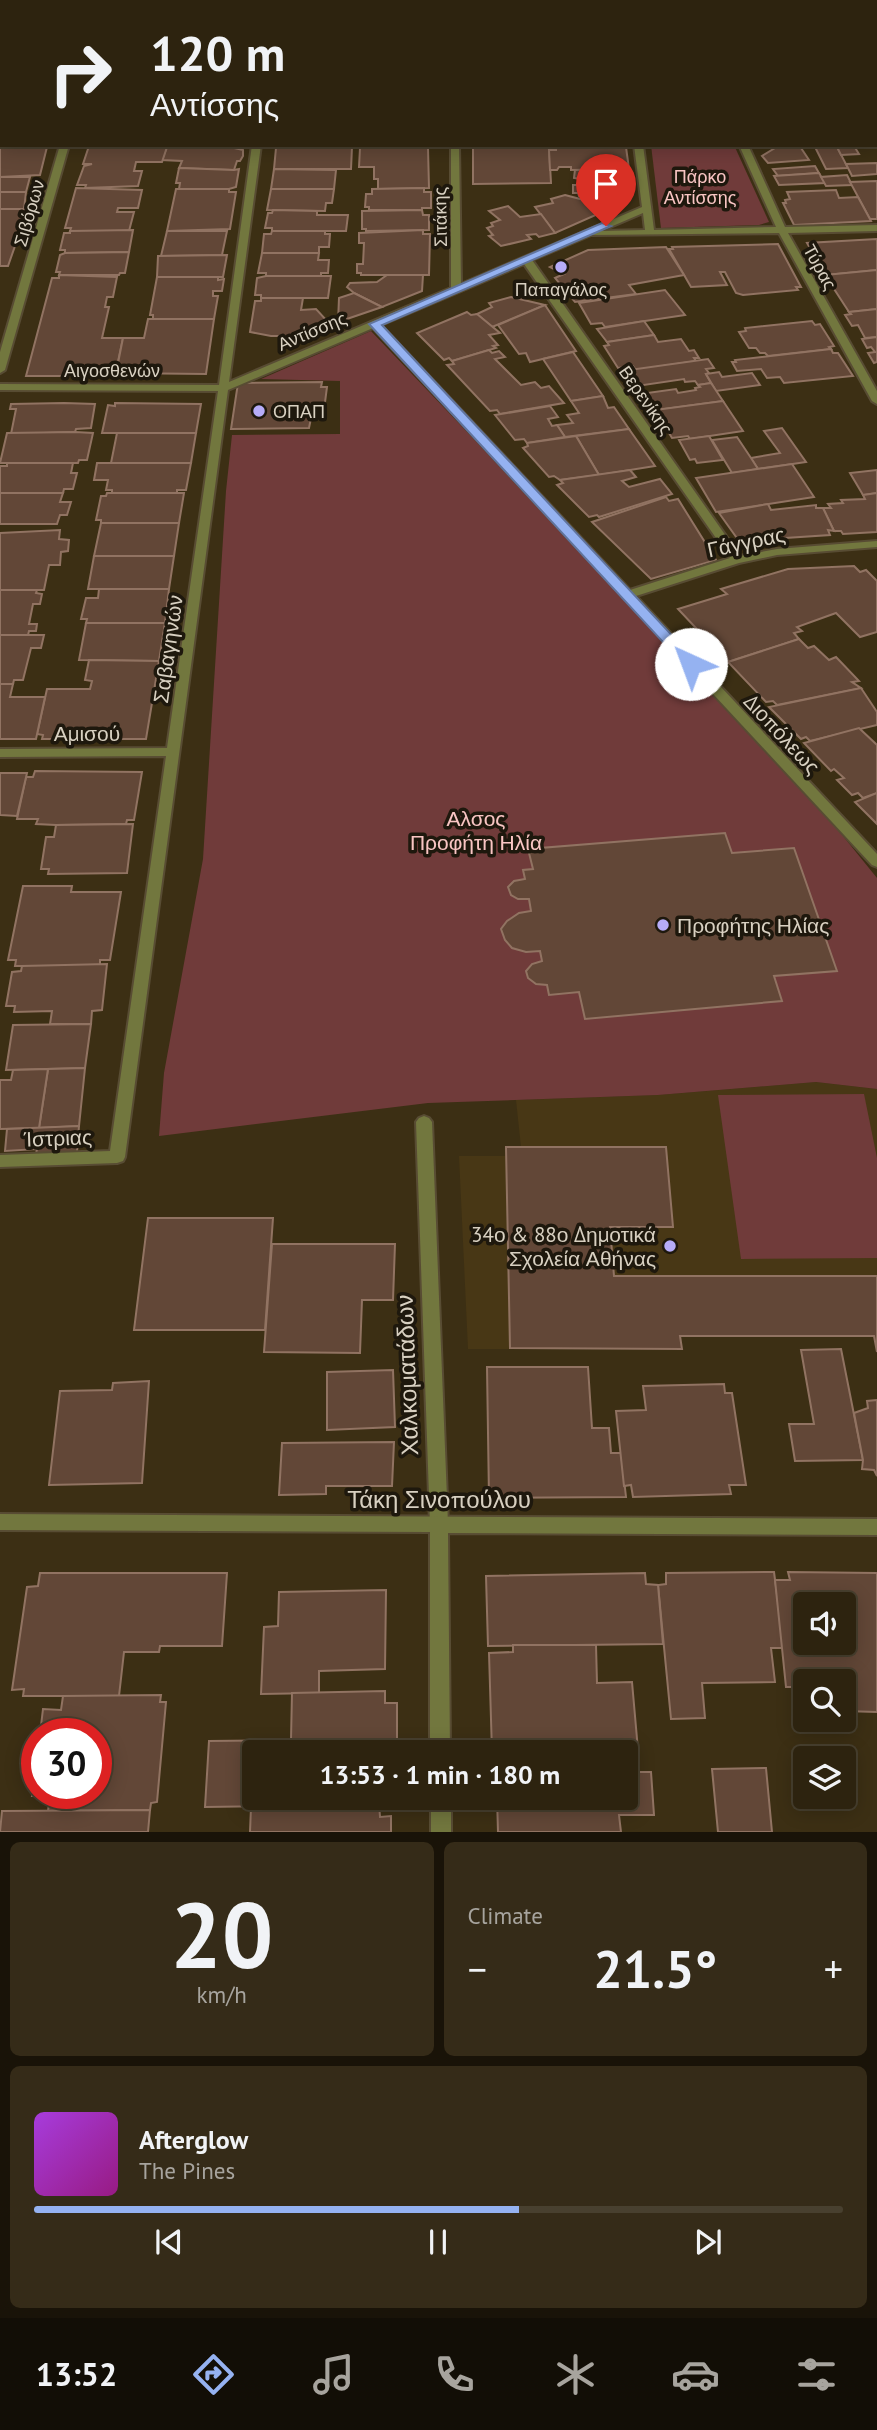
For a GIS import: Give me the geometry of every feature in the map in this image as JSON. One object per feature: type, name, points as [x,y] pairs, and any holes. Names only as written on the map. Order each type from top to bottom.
[{"type":"street","name":"Σιβόρων","points":[[0,370],[64,147]]},
{"type":"street","name":"Σαβαγηνών","points":[[117,1157],[257,147]]},
{"type":"street","name":"Σιτάκης","points":[[455,147],[456,289]]},
{"type":"street","points":[[638,147],[650,233]]},
{"type":"street","name":"Τύρας","points":[[744,147],[782,230],[877,401]]},
{"type":"street","name":"Αντίσσης","points":[[223,388],[647,208]]},
{"type":"street","points":[[586,234],[877,228]]},
{"type":"street","name":"Βερενίκης","points":[[526,259],[737,560]]},
{"type":"street","name":"Διοπόλεως","points":[[374,324],[877,862]]},
{"type":"street","name":"Αιγοσθενών","points":[[0,387],[223,388]]},
{"type":"street","name":"Γάγγρας","points":[[627,595],[737,560],[777,552],[877,544]]},
{"type":"street","name":"Αμισού","points":[[0,753],[173,752]]},
{"type":"street","name":"Χαλκοματάδων","points":[[424,1122],[439,1524],[440,1740]]},
{"type":"street","name":"Ίστριας","points":[[0,1161],[117,1157]]},
{"type":"street","name":"Τάκη Σινοπούλου","points":[[0,1522],[877,1527]]},
{"type":"street","points":[[440,1810],[441,1832]]},
{"type":"shaded area","name":"34ο & 88ο Δημοτικά Σχολεία Αθήνας","points":[[816,1082],[877,1089],[877,1352],[874,1336],[681,1336],[682,1349],[468,1349],[459,1156],[505,1156],[506,1147],[521,1147],[516,1100],[658,1095]]},
{"type":"green space","name":"Πάρκο Αντίσσης","points":[[651,147],[735,147],[769,222],[759,225],[661,228]]},
{"type":"green space","name":"Αλσος Προφήτη Ηλία","points":[[371,331],[792,773],[877,878],[877,1089],[816,1082],[658,1095],[428,1103],[159,1136],[164,1073],[203,859],[226,491],[232,435],[340,434],[340,381],[261,379]]},
{"type":"green space","points":[[864,1094],[877,1158],[877,1258],[741,1259],[718,1095]]},
{"type":"building","points":[[0,147],[47,147],[40,175],[0,177]]},
{"type":"building","points":[[89,147],[167,147],[162,162],[136,162],[134,171],[142,171],[138,186],[85,188],[86,185],[77,185],[84,166],[92,164],[83,164]]},
{"type":"building","points":[[167,147],[230,147],[243,150],[243,156],[237,161],[234,170],[179,168],[182,161],[162,160]]},
{"type":"building","points":[[352,147],[351,169],[274,169],[276,148]]},
{"type":"building","points":[[473,147],[549,147],[551,183],[473,184]]},
{"type":"building","points":[[556,147],[626,147],[629,169],[571,170],[571,167],[559,167],[557,170],[550,170],[549,150],[556,150]]},
{"type":"building","points":[[777,147],[800,147],[809,160],[768,163],[762,156]]},
{"type":"building","points":[[815,147],[837,147],[848,168],[826,169]]},
{"type":"building","points":[[837,147],[855,147],[859,154],[841,155]]},
{"type":"building","points":[[360,148],[428,148],[429,188],[378,189],[378,179],[374,179],[374,167],[359,167]]},
{"type":"building","points":[[877,163],[877,174],[852,176],[846,164]]},
{"type":"building","points":[[815,166],[819,173],[778,176],[773,169]]},
{"type":"building","points":[[179,168],[239,169],[236,187],[179,189],[180,183],[176,183]]},
{"type":"building","points":[[274,169],[336,170],[334,189],[271,189]]},
{"type":"building","points":[[625,169],[625,173],[632,173],[631,195],[579,196],[578,193],[573,193],[573,185],[580,185],[580,179],[574,178],[575,170]]},
{"type":"building","points":[[819,173],[825,183],[779,185],[774,176]]},
{"type":"building","points":[[847,175],[852,185],[826,186],[821,177]]},
{"type":"building","points":[[0,177],[30,177],[26,192],[0,192]]},
{"type":"building","points":[[877,181],[877,219],[870,219],[850,182]]},
{"type":"building","points":[[76,188],[142,190],[138,208],[118,208],[117,212],[134,212],[129,231],[70,231],[71,228],[65,228]]},
{"type":"building","points":[[424,188],[424,192],[431,192],[431,208],[369,210],[369,207],[365,207],[366,194],[372,194],[372,189]]},
{"type":"building","points":[[176,189],[229,189],[229,192],[236,192],[230,229],[167,231]]},
{"type":"building","points":[[271,189],[334,189],[332,203],[326,203],[325,211],[267,210]]},
{"type":"building","points":[[836,190],[839,198],[858,197],[871,221],[794,225],[783,203],[790,199],[787,192]]},
{"type":"building","points":[[0,192],[26,192],[24,209],[0,209]]},
{"type":"building","points":[[565,195],[584,200],[598,214],[555,233],[535,207],[553,203],[551,199]]},
{"type":"building","points":[[508,206],[520,217],[541,214],[555,233],[539,237],[536,234],[527,235],[531,239],[501,246],[489,236],[493,235],[487,228],[493,226],[491,223],[500,220],[489,211]]},
{"type":"building","points":[[0,209],[28,209],[8,266],[0,266]]},
{"type":"building","points":[[273,210],[348,215],[346,231],[272,231],[272,228],[265,228],[268,213]]},
{"type":"building","points":[[422,210],[423,215],[429,215],[429,230],[362,229],[362,211]]},
{"type":"building","points":[[133,230],[129,252],[65,253],[65,250],[60,250],[64,233],[70,231]]},
{"type":"building","points":[[423,230],[423,234],[430,234],[429,275],[357,273],[357,264],[363,264],[364,243],[359,243],[359,233]]},
{"type":"building","points":[[167,231],[227,231],[222,255],[161,256]]},
{"type":"building","points":[[272,231],[325,231],[325,234],[330,234],[329,247],[319,247],[319,253],[262,253],[264,234],[271,234]]},
{"type":"building","points":[[877,239],[877,270],[825,275],[807,243]]},
{"type":"building","points":[[778,244],[801,287],[796,287],[798,290],[743,295],[736,293],[725,272],[720,272],[727,285],[691,287],[669,249],[673,249],[672,247]]},
{"type":"building","points":[[666,247],[684,275],[629,285],[636,294],[575,302],[555,278],[564,274],[550,267],[588,250]]},
{"type":"building","points":[[129,252],[125,273],[119,275],[59,275],[60,272],[56,272],[60,255],[65,253]]},
{"type":"building","points":[[262,253],[319,253],[318,260],[329,260],[328,273],[321,273],[321,276],[266,276],[266,273],[258,273]]},
{"type":"building","points":[[227,255],[223,277],[157,277],[158,256]]},
{"type":"building","points":[[877,270],[877,309],[849,312],[825,275]]},
{"type":"building","points":[[59,275],[117,277],[113,297],[107,297],[105,307],[109,307],[102,338],[123,338],[115,376],[26,376],[52,278],[59,278]]},
{"type":"building","points":[[387,275],[423,275],[422,291],[382,307],[347,287],[350,283],[377,282]]},
{"type":"building","points":[[331,276],[328,298],[261,298],[261,295],[255,295],[257,278]]},
{"type":"building","points":[[157,277],[224,279],[222,291],[213,291],[213,296],[218,296],[214,319],[153,319],[153,315],[150,315]]},
{"type":"building","points":[[665,290],[685,315],[605,327],[602,323],[591,324],[579,303]]},
{"type":"building","points":[[354,293],[382,307],[338,322],[339,298]]},
{"type":"building","points":[[511,297],[545,305],[492,327],[477,314],[492,307],[489,303]]},
{"type":"building","points":[[261,298],[303,298],[301,310],[316,309],[329,323],[296,336],[271,336],[250,332],[255,301],[261,301]]},
{"type":"building","points":[[545,305],[576,351],[530,362],[526,353],[519,354],[498,325]]},
{"type":"building","points":[[877,309],[877,337],[865,338],[858,325],[852,326],[845,315],[851,314],[849,312]]},
{"type":"building","points":[[467,312],[471,315],[477,314],[500,333],[489,335],[498,345],[493,346],[496,348],[452,361],[449,358],[444,360],[417,333]]},
{"type":"building","points":[[148,319],[214,319],[206,374],[116,373],[123,338],[144,338]]},
{"type":"building","points":[[644,321],[654,335],[607,342],[597,329]]},
{"type":"building","points":[[812,321],[815,325],[820,324],[834,346],[829,347],[831,349],[768,356],[756,348],[749,348],[739,332],[746,331],[745,328]]},
{"type":"building","points":[[654,335],[658,342],[681,339],[689,351],[694,350],[699,358],[694,358],[696,361],[636,370],[633,366],[618,368],[604,346],[609,345],[607,342]]},
{"type":"building","points":[[877,337],[877,362],[874,363],[868,353],[875,352],[871,347],[867,348],[862,339]]},
{"type":"building","points":[[831,349],[833,353],[838,353],[853,376],[784,383],[780,377],[767,378],[761,369],[737,371],[732,362],[736,362],[735,360]]},
{"type":"building","points":[[489,350],[492,353],[499,351],[505,357],[495,359],[521,385],[535,382],[541,388],[549,386],[564,403],[500,414],[497,410],[490,411],[447,365]]},
{"type":"building","points":[[573,352],[603,396],[571,401],[543,359]]},
{"type":"building","points":[[708,359],[714,368],[706,369],[711,383],[698,385],[695,381],[685,382],[684,379],[637,386],[634,382],[628,383],[622,371]]},
{"type":"building","points":[[719,372],[722,377],[752,373],[760,385],[716,391],[706,374]]},
{"type":"building","points":[[322,382],[321,387],[327,387],[324,410],[311,418],[309,428],[231,429],[238,383]]},
{"type":"building","points":[[711,383],[723,401],[657,410],[655,405],[647,406],[640,394],[676,389],[678,393],[696,390],[695,388],[700,387],[698,385]]},
{"type":"building","points":[[603,396],[608,408],[614,407],[629,429],[565,437],[557,425],[573,423],[567,415],[579,413],[571,401]]},
{"type":"building","points":[[723,401],[743,431],[690,439],[688,436],[672,438],[655,410]]},
{"type":"building","points":[[115,403],[201,404],[196,433],[102,433],[108,405],[115,406]]},
{"type":"building","points":[[11,404],[95,404],[91,428],[76,429],[75,432],[11,434],[16,409],[10,409]]},
{"type":"building","points":[[550,406],[558,417],[548,419],[552,426],[557,425],[565,437],[527,443],[524,439],[515,440],[495,415]]},
{"type":"building","points":[[782,428],[806,462],[758,469],[751,458],[780,453],[764,431]]},
{"type":"building","points":[[629,429],[655,466],[599,475],[576,436]]},
{"type":"building","points":[[7,433],[93,433],[87,460],[79,460],[78,463],[0,463]]},
{"type":"building","points":[[117,433],[196,433],[191,463],[111,463]]},
{"type":"building","points":[[576,436],[599,475],[560,480],[554,476],[549,477],[523,448],[528,446],[527,443]]},
{"type":"building","points":[[709,436],[723,460],[697,463],[695,459],[690,460],[679,440]]},
{"type":"building","points":[[737,437],[758,469],[732,473],[712,440]]},
{"type":"building","points":[[7,463],[73,463],[71,473],[77,473],[73,489],[64,489],[63,493],[0,493],[0,466],[7,466]]},
{"type":"building","points":[[97,463],[191,463],[186,490],[177,490],[177,493],[112,493],[112,490],[106,490],[108,480],[94,480]]},
{"type":"building","points":[[792,464],[814,497],[716,512],[696,478]]},
{"type":"building","points":[[630,470],[636,477],[622,481],[629,487],[660,479],[672,494],[599,517],[589,517],[557,485],[563,483],[560,480]]},
{"type":"building","points":[[877,470],[877,493],[863,495],[850,473]]},
{"type":"building","points":[[0,493],[63,493],[60,502],[71,502],[67,515],[60,515],[57,524],[0,524]]},
{"type":"building","points":[[107,493],[184,493],[179,523],[101,523],[101,520],[96,520],[101,496],[106,496]]},
{"type":"building","points":[[877,493],[877,532],[843,534],[841,531],[834,531],[823,508],[831,508],[828,504],[843,503],[841,500],[865,499],[863,495]]},
{"type":"building","points":[[666,497],[669,501],[678,499],[716,560],[651,579],[592,522]]},
{"type":"building","points":[[768,504],[771,510],[816,505],[816,508],[823,508],[834,531],[828,530],[830,535],[739,541],[719,513]]},
{"type":"building","points":[[101,523],[179,523],[174,556],[94,556]]},
{"type":"building","points":[[60,530],[59,539],[69,540],[68,551],[61,552],[60,565],[49,565],[44,590],[0,590],[0,533]]},
{"type":"building","points":[[94,556],[174,556],[169,589],[88,589]]},
{"type":"building","points":[[854,566],[860,572],[866,570],[877,581],[877,632],[860,637],[836,613],[797,627],[802,631],[794,633],[799,639],[728,662],[678,609],[727,594],[721,589],[788,569]]},
{"type":"building","points":[[99,589],[169,589],[165,623],[86,623],[87,619],[81,619],[86,598],[98,598]]},
{"type":"building","points":[[0,590],[37,590],[36,593],[42,594],[40,604],[33,604],[29,624],[37,624],[36,631],[29,631],[28,635],[0,635]]},
{"type":"building","points":[[86,623],[165,623],[159,661],[79,660]]},
{"type":"building","points":[[0,635],[44,635],[41,648],[31,648],[23,680],[14,680],[13,684],[0,684]]},
{"type":"building","points":[[799,639],[808,648],[814,646],[829,660],[836,657],[859,681],[852,682],[861,688],[777,705],[773,701],[766,702],[728,662]]},
{"type":"building","points":[[89,660],[159,661],[146,739],[42,739],[43,735],[37,734],[47,689],[90,689],[92,681],[85,680]]},
{"type":"building","points":[[0,684],[13,684],[10,697],[45,697],[36,739],[0,739]]},
{"type":"building","points":[[861,688],[877,712],[877,725],[810,741],[806,737],[801,739],[769,707]]},
{"type":"building","points":[[859,728],[877,745],[877,793],[863,798],[858,793],[852,795],[837,780],[844,778],[834,769],[831,771],[804,743]]},
{"type":"building","points":[[35,771],[142,772],[134,820],[127,820],[126,824],[56,825],[36,824],[38,819],[17,819],[26,777],[33,777]]},
{"type":"building","points":[[0,773],[27,773],[17,816],[0,815]]},
{"type":"building","points":[[877,793],[877,824],[855,802]]},
{"type":"building","points":[[133,824],[127,873],[48,874],[49,869],[41,869],[46,837],[54,837],[56,825]]},
{"type":"building","name":"Προφήτης Ηλίας","points":[[725,833],[732,853],[794,848],[837,971],[774,976],[782,1001],[585,1019],[579,992],[549,995],[547,985],[536,984],[528,978],[526,971],[532,964],[542,961],[540,951],[526,952],[512,948],[505,940],[501,929],[507,921],[519,913],[531,911],[529,899],[518,899],[511,895],[508,887],[514,881],[525,879],[523,870],[533,869],[528,849]]},
{"type":"building","points":[[23,886],[72,886],[71,892],[121,892],[110,960],[100,960],[100,966],[15,966],[16,960],[8,960]]},
{"type":"building","points":[[107,964],[102,1010],[92,1011],[91,1024],[50,1024],[52,1011],[14,1012],[15,1006],[6,1006],[12,972],[21,971],[22,966]]},
{"type":"building","points":[[91,1024],[85,1068],[6,1070],[13,1025]]},
{"type":"building","points":[[85,1068],[79,1126],[39,1128],[48,1069]]},
{"type":"building","points":[[48,1069],[39,1128],[0,1129],[0,1080],[11,1080],[13,1070]]},
{"type":"building","points":[[79,1126],[77,1152],[36,1154],[37,1149],[5,1151],[7,1129]]},
{"type":"building","points":[[506,1147],[666,1147],[673,1227],[610,1227],[614,1276],[877,1276],[877,1352],[874,1336],[680,1336],[682,1349],[510,1348]]},
{"type":"building","points":[[148,1218],[273,1218],[265,1330],[134,1330]]},
{"type":"building","points":[[272,1244],[395,1244],[393,1300],[362,1300],[360,1353],[264,1352]]},
{"type":"building","points":[[841,1349],[863,1460],[795,1461],[789,1424],[814,1424],[801,1350]]},
{"type":"building","points":[[487,1367],[588,1367],[592,1428],[609,1428],[611,1453],[621,1453],[626,1497],[489,1498]]},
{"type":"building","points":[[393,1370],[395,1427],[327,1430],[327,1372]]},
{"type":"building","points":[[149,1381],[142,1483],[49,1485],[60,1391],[112,1390],[113,1383]]},
{"type":"building","points":[[724,1384],[725,1393],[732,1393],[746,1485],[729,1485],[731,1494],[633,1497],[631,1485],[624,1486],[616,1411],[646,1410],[643,1386]]},
{"type":"building","points":[[877,1400],[877,1476],[874,1470],[862,1469],[863,1460],[854,1413],[868,1408],[867,1401]]},
{"type":"building","points":[[394,1442],[392,1486],[326,1486],[326,1494],[279,1495],[282,1443]]},
{"type":"building","points":[[774,1572],[784,1648],[771,1648],[775,1682],[702,1683],[705,1718],[671,1719],[658,1585],[666,1584],[666,1573]]},
{"type":"building","points":[[788,1572],[877,1573],[877,1712],[856,1711],[856,1669],[793,1669],[793,1687],[786,1687],[775,1580],[790,1580]]},
{"type":"building","points":[[40,1573],[227,1573],[222,1646],[160,1646],[159,1652],[124,1652],[119,1696],[23,1696],[24,1689],[12,1690],[27,1587],[38,1586]]},
{"type":"building","points":[[645,1573],[646,1584],[658,1585],[663,1644],[488,1646],[486,1576]]},
{"type":"building","points":[[386,1590],[385,1669],[319,1671],[319,1693],[261,1694],[264,1627],[278,1626],[279,1592]]},
{"type":"building","points":[[513,1645],[596,1645],[597,1683],[632,1682],[637,1740],[492,1740],[489,1653],[513,1652]]},
{"type":"building","points":[[385,1691],[385,1703],[397,1703],[397,1740],[291,1740],[292,1693]]},
{"type":"building","points":[[161,1695],[160,1702],[166,1702],[157,1802],[151,1803],[150,1810],[48,1811],[112,1809],[112,1718],[42,1718],[43,1709],[61,1710],[63,1696]]},
{"type":"building","points":[[209,1741],[242,1741],[242,1806],[205,1807]]},
{"type":"building","points":[[766,1768],[772,1832],[718,1832],[712,1769]]},
{"type":"building","points":[[638,1772],[651,1772],[654,1815],[619,1815],[621,1832],[498,1832],[497,1810],[638,1810]]},
{"type":"building","points":[[150,1810],[148,1832],[0,1832],[2,1811]]},
{"type":"building","points":[[251,1810],[380,1810],[380,1817],[391,1816],[391,1832],[250,1832]]},
{"type":"place","name":"Παπαγάλος","points":[[561,267]]},
{"type":"place","name":"ΟΠΑΠ","points":[[259,411]]},
{"type":"place","name":"Προφήτης Ηλίας","points":[[663,925]]},
{"type":"place","name":"34ο & 88ο Δημοτικά Σχολεία Αθήνας","points":[[670,1246]]},
{"type":"route","points":[[606,226],[374,324],[691,664]]}]
